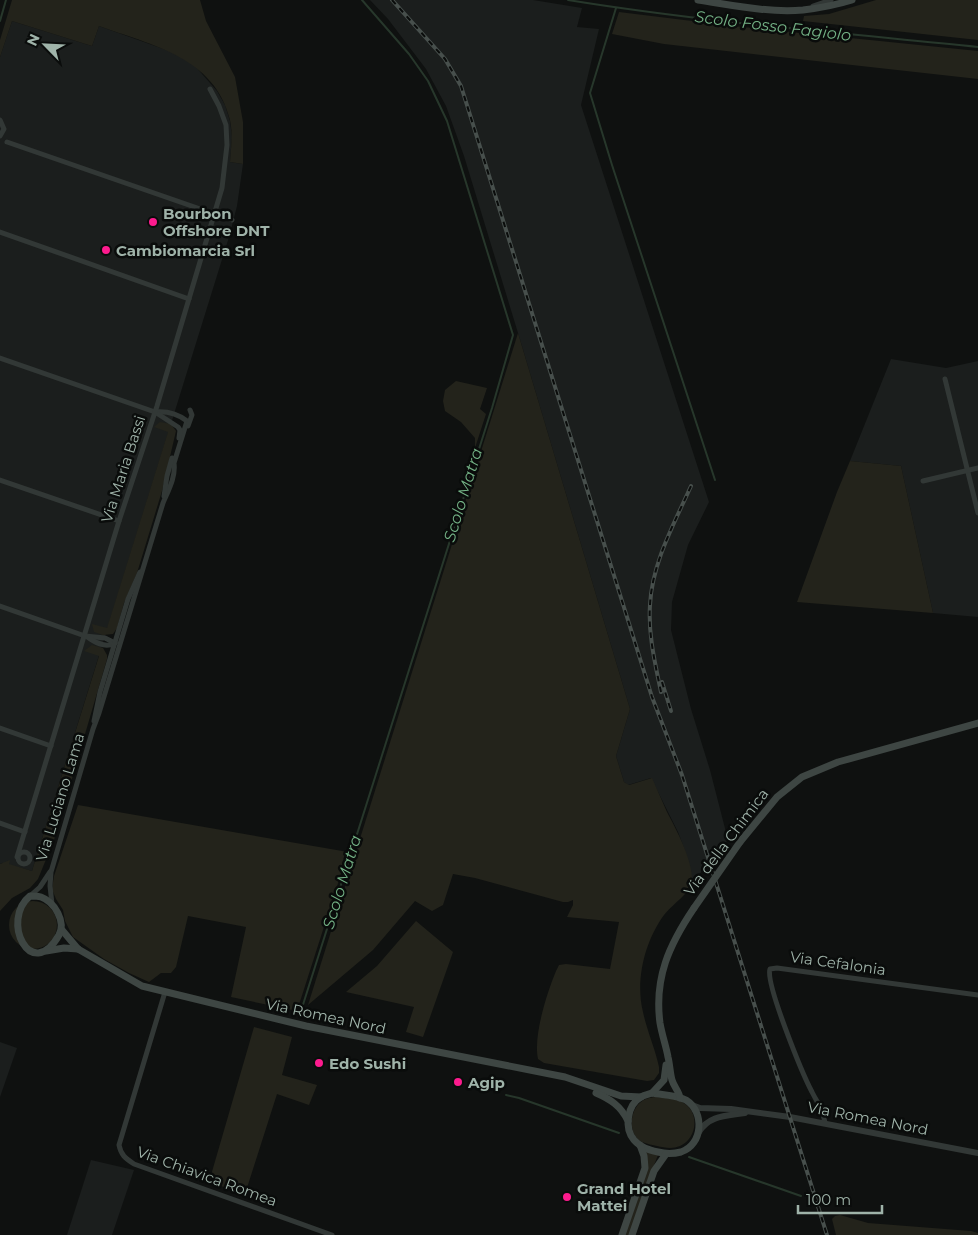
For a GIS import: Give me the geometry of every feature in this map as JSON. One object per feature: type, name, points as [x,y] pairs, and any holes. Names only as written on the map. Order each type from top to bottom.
[{"type":"main road","points":[[698,0],[756,8],[802,10],[832,6],[852,0]]},
{"type":"main road","name":"Via della Chimica","points":[[652,1094],[658,1089],[666,1074],[665,1050],[658,1000],[667,954],[675,937],[694,908],[740,842],[776,797],[802,777],[838,762],[978,723]]},
{"type":"main road","points":[[12,906],[17,901],[30,896],[42,897],[52,904]]},
{"type":"main road","name":"Via Romea Nord","points":[[52,904],[59,914],[62,930],[78,950]]},
{"type":"main road","points":[[45,951],[54,943],[62,930]]},
{"type":"main road","name":"Via Romea Nord","points":[[14,946],[25,952],[35,953],[64,948],[78,950],[142,986],[306,1026],[548,1074],[620,1096],[640,1097]]},
{"type":"main road","name":"Via della Chimica","points":[[665,1050],[668,1055],[672,1080],[680,1098]]},
{"type":"main road","name":"Via Romea Nord","points":[[578,1082],[616,1104],[624,1112],[628,1122]]},
{"type":"main road","points":[[622,1235],[644,1168],[644,1156],[640,1146],[631,1134],[628,1122],[630,1111],[640,1097],[652,1094],[680,1098],[692,1105],[696,1110],[699,1121],[698,1134],[694,1143],[688,1149],[666,1154],[640,1146]]},
{"type":"main road","points":[[632,1235],[654,1171],[666,1154]]},
{"type":"street","points":[[802,10],[831,0]]},
{"type":"street","name":"Via Maria Bassi","points":[[18,857],[222,188],[227,145],[226,126],[219,106],[210,89]]},
{"type":"street","points":[[0,120],[4,125],[1,137],[7,142],[232,220]]},
{"type":"street","points":[[0,232],[188,299]]},
{"type":"street","points":[[0,358],[155,412],[164,411],[181,416]]},
{"type":"street","points":[[944,379],[978,513]]},
{"type":"street","name":"Via Luciano Lama","points":[[52,904],[50,872],[163,503],[175,470],[192,415],[190,410],[186,415],[181,416],[186,421],[174,463],[175,470]]},
{"type":"street","name":"Via Luciano Lama","points":[[155,412],[174,423],[180,430],[167,476],[163,503]]},
{"type":"street","points":[[923,482],[978,468]]},
{"type":"street","points":[[0,480],[119,521]]},
{"type":"street","name":"Via Luciano Lama","points":[[93,729],[100,692],[128,600],[145,562]]},
{"type":"street","name":"Via Luciano Lama","points":[[115,643],[119,640],[129,608],[135,599]]},
{"type":"street","points":[[0,606],[85,636],[110,638],[118,633]]},
{"type":"street","points":[[85,636],[93,642],[102,645],[111,646],[115,643]]},
{"type":"street","points":[[105,638],[115,643]]},
{"type":"street","name":"Via Luciano Lama","points":[[106,692],[106,683],[117,646],[115,643]]},
{"type":"street","points":[[102,645],[111,656]]},
{"type":"street","points":[[0,728],[51,746]]},
{"type":"street","points":[[0,823],[25,832]]},
{"type":"street","name":"Via Luciano Lama","points":[[30,896],[40,887],[50,872]]},
{"type":"street","name":"Via Cefalonia","points":[[825,1123],[824,1110],[812,1092],[776,1004],[769,976],[770,969],[777,968],[978,995]]},
{"type":"street","name":"Via Chiavica Romea","points":[[165,992],[119,1145],[121,1154],[134,1164],[332,1235]]},
{"type":"street","name":"Via Romea Nord","points":[[692,1105],[710,1109],[752,1112],[825,1123],[978,1153]]},
{"type":"street","name":"Via Romea Nord","points":[[698,1134],[702,1127],[712,1118],[752,1112]]},
{"type":"shaded area","points":[[12,0],[200,0],[206,21],[235,77],[243,122],[243,164],[230,162],[232,136],[230,120],[222,99],[211,81],[178,56],[159,47],[99,26],[92,46],[12,21],[0,57],[0,40]]},
{"type":"shaded area","points":[[370,0],[533,0],[582,8],[577,27],[599,29],[581,105],[709,502],[688,545],[672,602],[671,630],[728,840],[692,883],[684,848],[678,832],[651,778],[628,785],[624,782],[616,756],[630,709],[464,156],[446,106],[426,69],[388,19]]},
{"type":"shaded area","points":[[876,0],[978,0],[978,40],[803,21],[804,16],[829,14]]},
{"type":"shaded area","points":[[619,12],[733,26],[978,51],[978,79],[664,44],[612,34]]},
{"type":"shaded area","points":[[12,21],[92,46],[99,26],[184,58],[195,66],[217,91],[225,105],[232,137],[230,162],[243,164],[237,206],[229,237],[32,871],[0,864],[0,57]]},
{"type":"shaded area","points":[[518,333],[630,709],[616,756],[624,782],[629,785],[652,778],[684,847],[692,875],[691,887],[657,925],[643,961],[640,987],[641,1000],[659,1067],[659,1073],[654,1080],[647,1081],[544,1063],[538,1059],[537,1039],[539,1027],[549,991],[559,965],[566,964],[610,969],[619,922],[567,917],[573,905],[573,900],[563,902],[475,878],[453,874],[443,905],[432,911],[415,901],[373,950],[308,1005]]},
{"type":"shaded area","points":[[891,359],[946,368],[978,361],[978,617],[933,613],[901,466],[850,461]]},
{"type":"shaded area","points":[[456,381],[487,388],[480,409],[486,414],[475,448],[475,438],[461,422],[445,411],[443,401],[445,390]]},
{"type":"shaded area","points":[[160,422],[171,424],[176,431],[162,491],[137,573],[124,603],[117,628],[113,634],[103,635],[94,632],[92,624],[107,628],[168,432],[154,427]]},
{"type":"shaded area","points":[[850,461],[901,466],[933,613],[797,602]]},
{"type":"shaded area","points":[[92,645],[103,648],[107,659],[54,840],[38,879],[30,888],[12,898],[0,911],[0,864],[10,860],[9,864],[32,871],[99,656],[84,651]]},
{"type":"shaded area","points":[[78,805],[348,852],[297,1011],[231,997],[246,927],[188,916],[176,967],[171,973],[161,973],[149,982],[104,959],[73,937],[65,921],[63,910],[52,889],[54,876]]},
{"type":"shaded area","points":[[28,901],[38,901],[50,908],[57,920],[57,930],[50,942],[38,949],[28,949],[20,945],[13,938],[9,930],[9,920],[13,912],[20,905]]},
{"type":"shaded area","points":[[416,921],[453,952],[423,1037],[406,1032],[414,1007],[346,992],[377,966]]},
{"type":"shaded area","points":[[254,1027],[292,1037],[282,1075],[317,1085],[309,1105],[277,1094],[245,1194],[209,1182]]},
{"type":"shaded area","points":[[0,1042],[17,1048],[0,1097]]},
{"type":"shaded area","points":[[655,1097],[669,1098],[682,1102],[692,1112],[694,1118],[693,1131],[686,1142],[680,1146],[669,1148],[648,1144],[637,1139],[634,1134],[632,1117],[634,1111],[643,1101]]},
{"type":"shaded area","points":[[643,1151],[658,1155],[629,1235],[625,1235],[645,1176]]},
{"type":"shaded area","points":[[91,1160],[134,1170],[112,1235],[67,1235]]},
{"type":"shaded area","points":[[840,1215],[868,1223],[971,1231],[978,1233],[978,1235],[836,1235],[832,1219]]},
{"type":"waterway","name":"Scolo Fosso Fagiolo","points":[[0,21],[6,0]]},
{"type":"waterway","name":"Scolo Matra","points":[[301,1011],[492,408],[513,335],[447,121],[428,81],[409,54],[362,0]]},
{"type":"waterway","name":"Scolo Fosso Fagiolo","points":[[568,0],[721,21],[978,47]]},
{"type":"waterway","points":[[616,8],[590,93],[715,480]]},
{"type":"waterway","name":"Scolo Matra","points":[[506,1095],[619,1133]]},
{"type":"waterway","name":"Scolo Matra","points":[[689,1157],[801,1196]]},
{"type":"railway","points":[[392,0],[445,59],[461,86],[652,697],[682,775],[827,1235]]},
{"type":"railway","points":[[661,692],[651,638],[650,605],[652,589],[659,559],[691,486]]},
{"type":"railway","points":[[662,682],[671,711]]},
{"type":"place","name":"Bourbon Offshore DNT","points":[[153,222]]},
{"type":"place","name":"Cambiomarcia Srl","points":[[106,250]]},
{"type":"place","name":"Edo Sushi","points":[[319,1063]]},
{"type":"place","name":"Agip","points":[[458,1082]]},
{"type":"place","name":"Grand Hotel Mattei","points":[[567,1197]]}]
